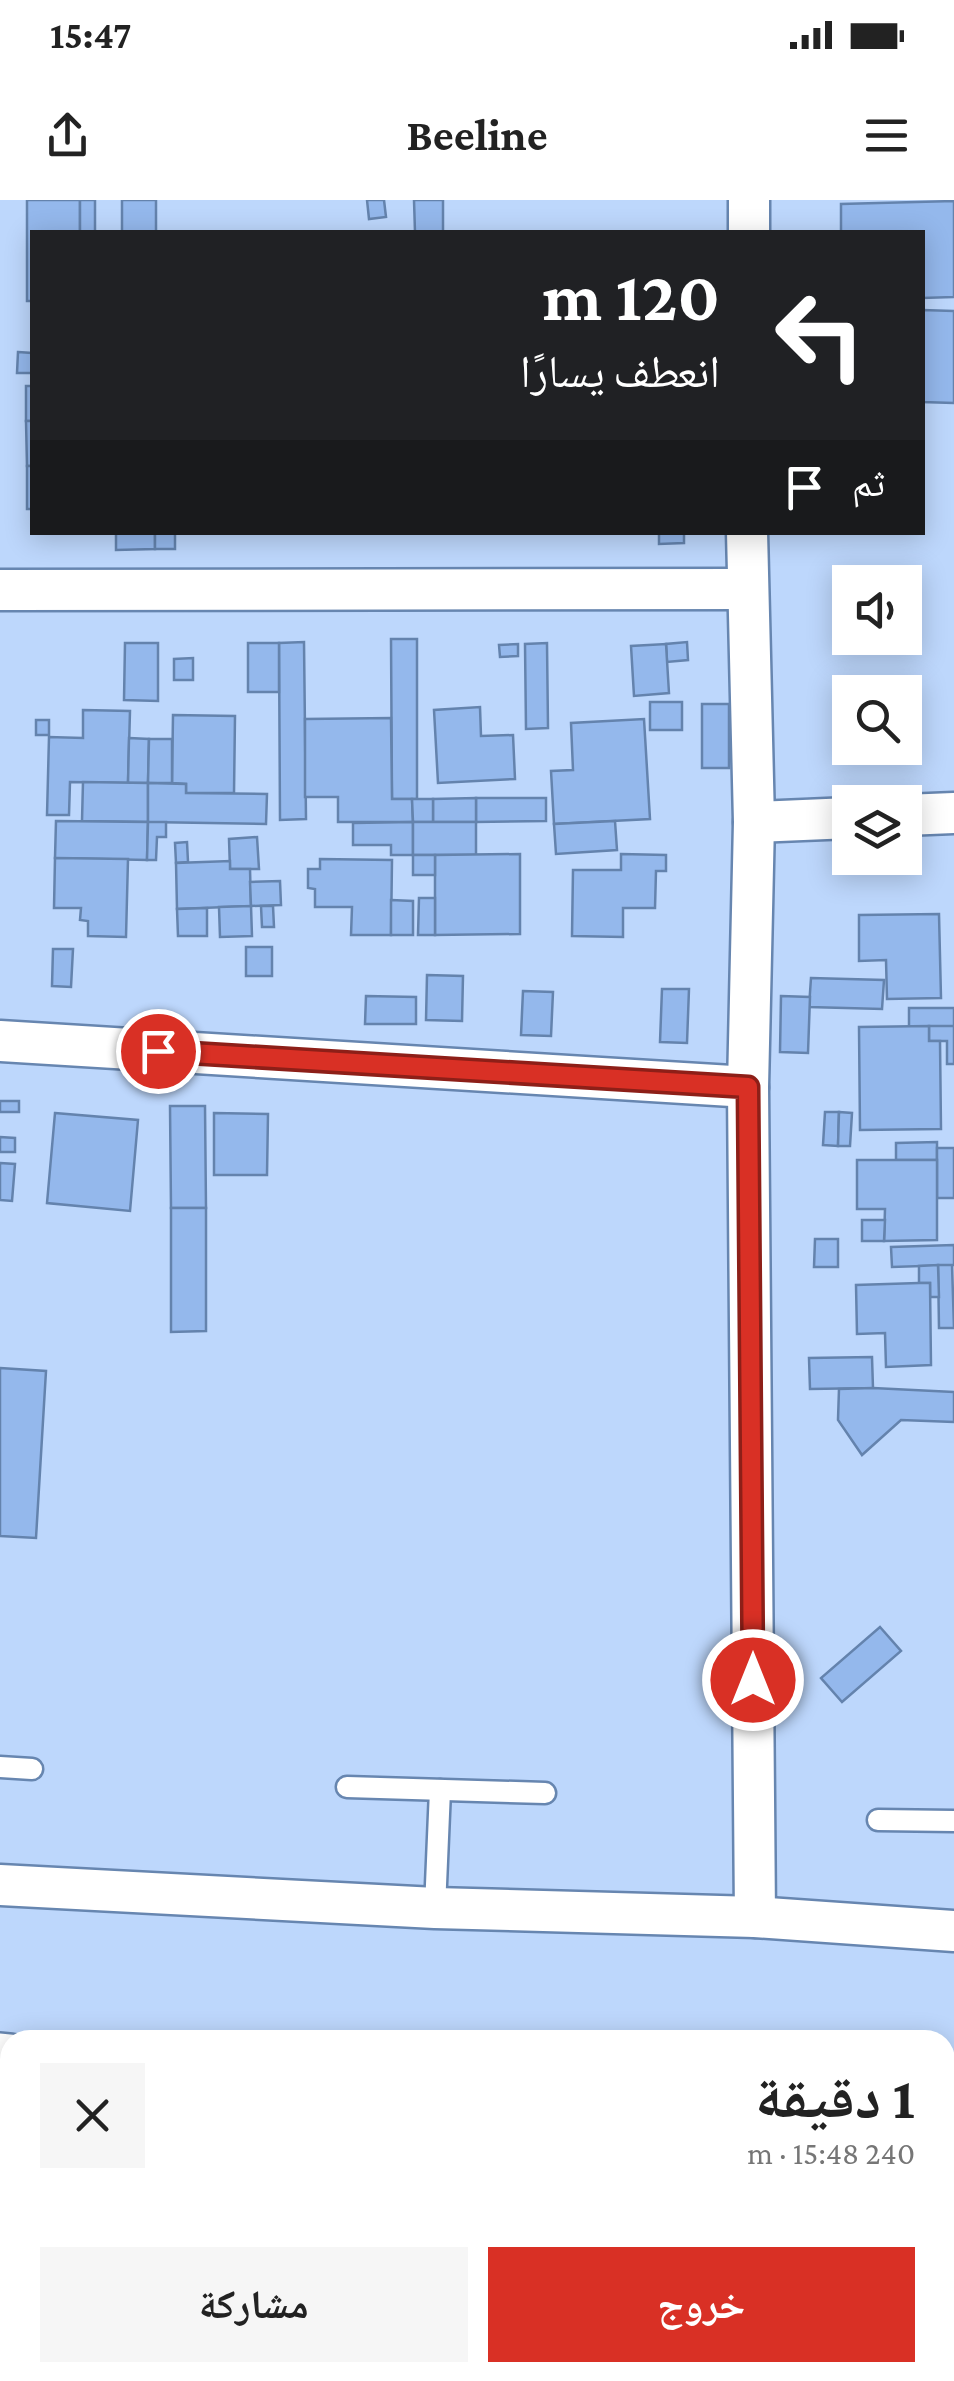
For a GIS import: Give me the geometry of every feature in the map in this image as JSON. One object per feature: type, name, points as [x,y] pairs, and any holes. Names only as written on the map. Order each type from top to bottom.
[{"type":"street","points":[[749,200],[749,230]]},
{"type":"street","points":[[748,535],[754,822],[748,1087],[755,1917]]},
{"type":"street","points":[[0,590],[747,589]]},
{"type":"street","points":[[922,815],[954,813]]},
{"type":"street","points":[[754,822],[832,819]]},
{"type":"street","points":[[0,1041],[748,1087]]},
{"type":"street","points":[[0,1885],[435,1908],[755,1917],[954,1931]]},
{"type":"lane","points":[[0,1768],[32,1769]]},
{"type":"lane","points":[[346,1787],[545,1794]]},
{"type":"lane","points":[[435,1908],[440,1790]]},
{"type":"lane","points":[[878,1820],[954,1822]]},
{"type":"building","points":[[27,200],[80,200],[80,230],[30,230],[27,301]]},
{"type":"building","points":[[80,200],[95,200],[95,230],[80,230]]},
{"type":"building","points":[[122,200],[156,200],[156,230],[122,230]]},
{"type":"building","points":[[367,200],[384,200],[386,217],[369,219]]},
{"type":"building","points":[[414,200],[443,200],[443,230],[415,230]]},
{"type":"building","points":[[954,201],[954,297],[925,298],[925,230],[841,230],[841,204]]},
{"type":"building","points":[[925,310],[954,311],[954,403],[925,402]]},
{"type":"building","points":[[18,352],[30,353],[30,373],[17,373]]},
{"type":"building","points":[[26,386],[30,386],[30,421],[26,421]]},
{"type":"building","points":[[26,421],[30,421],[30,466]]},
{"type":"building","points":[[27,466],[30,466],[30,509]]},
{"type":"building","points":[[116,535],[155,535],[155,549],[116,550]]},
{"type":"building","points":[[155,535],[175,535],[175,549],[155,549]]},
{"type":"building","points":[[659,535],[684,535],[684,543],[659,544]]},
{"type":"building","points":[[391,639],[417,639],[417,799],[392,799]]},
{"type":"building","points":[[304,642],[306,819],[280,820],[279,643]]},
{"type":"building","points":[[687,642],[688,660],[667,662],[666,644]]},
{"type":"building","points":[[125,643],[158,643],[158,701],[124,700]]},
{"type":"building","points":[[248,643],[279,643],[279,692],[248,692]]},
{"type":"building","points":[[547,643],[548,728],[526,729],[525,644]]},
{"type":"building","points":[[518,644],[518,656],[500,657],[499,645]]},
{"type":"building","points":[[666,644],[669,693],[634,696],[631,646]]},
{"type":"building","points":[[193,658],[193,680],[174,680],[174,659]]},
{"type":"building","points":[[650,702],[682,702],[682,730],[650,730]]},
{"type":"building","points":[[702,704],[729,704],[729,768],[702,768]]},
{"type":"building","points":[[480,707],[481,736],[513,735],[515,779],[438,783],[434,710]]},
{"type":"building","points":[[83,710],[130,711],[128,783],[70,782],[69,815],[47,815],[49,737],[83,738]]},
{"type":"building","points":[[173,715],[235,716],[234,793],[186,793],[186,784],[172,783]]},
{"type":"building","points":[[391,718],[392,799],[412,799],[413,822],[338,822],[338,797],[305,797],[305,719]]},
{"type":"building","points":[[644,719],[650,819],[554,824],[551,771],[573,770],[571,723]]},
{"type":"building","points":[[36,720],[49,720],[49,735],[36,735]]},
{"type":"building","points":[[129,738],[149,739],[148,783],[128,783]]},
{"type":"building","points":[[149,739],[172,739],[172,783],[148,783]]},
{"type":"building","points":[[83,782],[148,783],[148,822],[82,821]]},
{"type":"building","points":[[148,783],[186,784],[186,793],[267,794],[266,824],[148,822]]},
{"type":"building","points":[[476,798],[546,798],[546,821],[476,822]]},
{"type":"building","points":[[476,798],[476,822],[433,822],[433,799]]},
{"type":"building","points":[[412,799],[433,799],[433,822],[413,822]]},
{"type":"building","points":[[56,821],[148,822],[147,860],[55,858]]},
{"type":"building","points":[[615,821],[617,850],[556,854],[554,824]]},
{"type":"building","points":[[148,822],[166,822],[166,837],[157,837],[156,860],[147,860]]},
{"type":"building","points":[[413,822],[413,855],[391,855],[391,845],[353,845],[353,823]]},
{"type":"building","points":[[413,822],[476,822],[476,855],[413,855]]},
{"type":"building","points":[[257,837],[259,869],[230,869],[229,839]]},
{"type":"building","points":[[187,842],[188,862],[176,863],[175,843]]},
{"type":"building","points":[[520,854],[520,934],[435,935],[435,855]]},
{"type":"building","points":[[621,854],[666,855],[666,871],[656,871],[655,908],[623,908],[623,937],[572,936],[573,870],[621,870]]},
{"type":"building","points":[[413,855],[435,855],[435,875],[413,875]]},
{"type":"building","points":[[55,858],[128,859],[126,937],[88,936],[88,921],[80,920],[81,908],[54,908]]},
{"type":"building","points":[[320,859],[392,860],[391,935],[351,935],[352,907],[315,907],[315,889],[308,888],[308,869],[320,869]]},
{"type":"building","points":[[230,861],[230,869],[250,869],[251,906],[177,909],[176,863]]},
{"type":"building","points":[[280,881],[281,905],[251,906],[250,882]]},
{"type":"building","points":[[419,898],[435,898],[435,935],[418,935]]},
{"type":"building","points":[[391,900],[413,901],[413,935],[391,935]]},
{"type":"building","points":[[251,906],[252,936],[220,937],[219,907]]},
{"type":"building","points":[[261,906],[273,906],[274,927],[262,927]]},
{"type":"building","points":[[207,908],[207,936],[178,936],[177,909]]},
{"type":"building","points":[[939,914],[941,998],[887,999],[886,960],[859,961],[859,915]]},
{"type":"building","points":[[246,947],[272,947],[272,976],[246,976]]},
{"type":"building","points":[[53,949],[73,949],[71,987],[52,986]]},
{"type":"building","points":[[427,975],[463,976],[462,1021],[426,1020]]},
{"type":"building","points":[[811,978],[884,980],[882,1009],[809,1007]]},
{"type":"building","points":[[662,989],[689,989],[687,1043],[660,1042]]},
{"type":"building","points":[[523,991],[553,992],[551,1036],[521,1035]]},
{"type":"building","points":[[366,996],[416,997],[416,1024],[365,1024]]},
{"type":"building","points":[[781,996],[810,997],[808,1053],[780,1052]]},
{"type":"building","points":[[909,1008],[954,1008],[954,1026],[909,1027]]},
{"type":"building","points":[[929,1026],[954,1026],[954,1064],[947,1064],[947,1041],[929,1041]]},
{"type":"building","points":[[929,1026],[929,1041],[940,1041],[941,1129],[860,1130],[859,1027]]},
{"type":"building","points":[[0,1101],[19,1101],[19,1112],[0,1112]]},
{"type":"building","points":[[170,1106],[205,1106],[206,1208],[171,1208]]},
{"type":"building","points":[[825,1112],[839,1112],[838,1146],[823,1145]]},
{"type":"building","points":[[839,1112],[852,1113],[850,1146],[838,1146]]},
{"type":"building","points":[[55,1113],[138,1120],[130,1211],[47,1203]]},
{"type":"building","points":[[214,1113],[268,1114],[267,1175],[214,1175]]},
{"type":"building","points":[[0,1137],[15,1138],[15,1152],[0,1152]]},
{"type":"building","points":[[937,1142],[937,1160],[896,1160],[896,1143]]},
{"type":"building","points":[[937,1148],[954,1148],[954,1198],[937,1198]]},
{"type":"building","points":[[857,1160],[937,1160],[937,1240],[884,1241],[885,1209],[857,1209]]},
{"type":"building","points":[[0,1163],[15,1164],[12,1201],[0,1200]]},
{"type":"building","points":[[171,1208],[206,1208],[206,1331],[171,1332]]},
{"type":"building","points":[[862,1220],[885,1220],[884,1241],[862,1241]]},
{"type":"building","points":[[815,1239],[838,1239],[838,1267],[814,1267]]},
{"type":"building","points":[[954,1245],[954,1265],[892,1267],[891,1247]]},
{"type":"building","points":[[938,1265],[952,1265],[954,1328],[939,1328]]},
{"type":"building","points":[[938,1265],[939,1297],[930,1297],[930,1283],[919,1283],[919,1266]]},
{"type":"building","points":[[930,1283],[931,1365],[886,1367],[885,1333],[857,1334],[856,1285]]},
{"type":"building","points":[[872,1357],[873,1388],[810,1389],[809,1358]]},
{"type":"building","points":[[0,1368],[46,1371],[36,1538],[0,1536]]},
{"type":"building","points":[[839,1389],[954,1392],[954,1422],[901,1420],[862,1455],[838,1420]]},
{"type":"building","points":[[880,1627],[901,1651],[842,1702],[821,1678]]},
{"type":"route","points":[[158,1051],[748,1087],[753,1680]]}]
